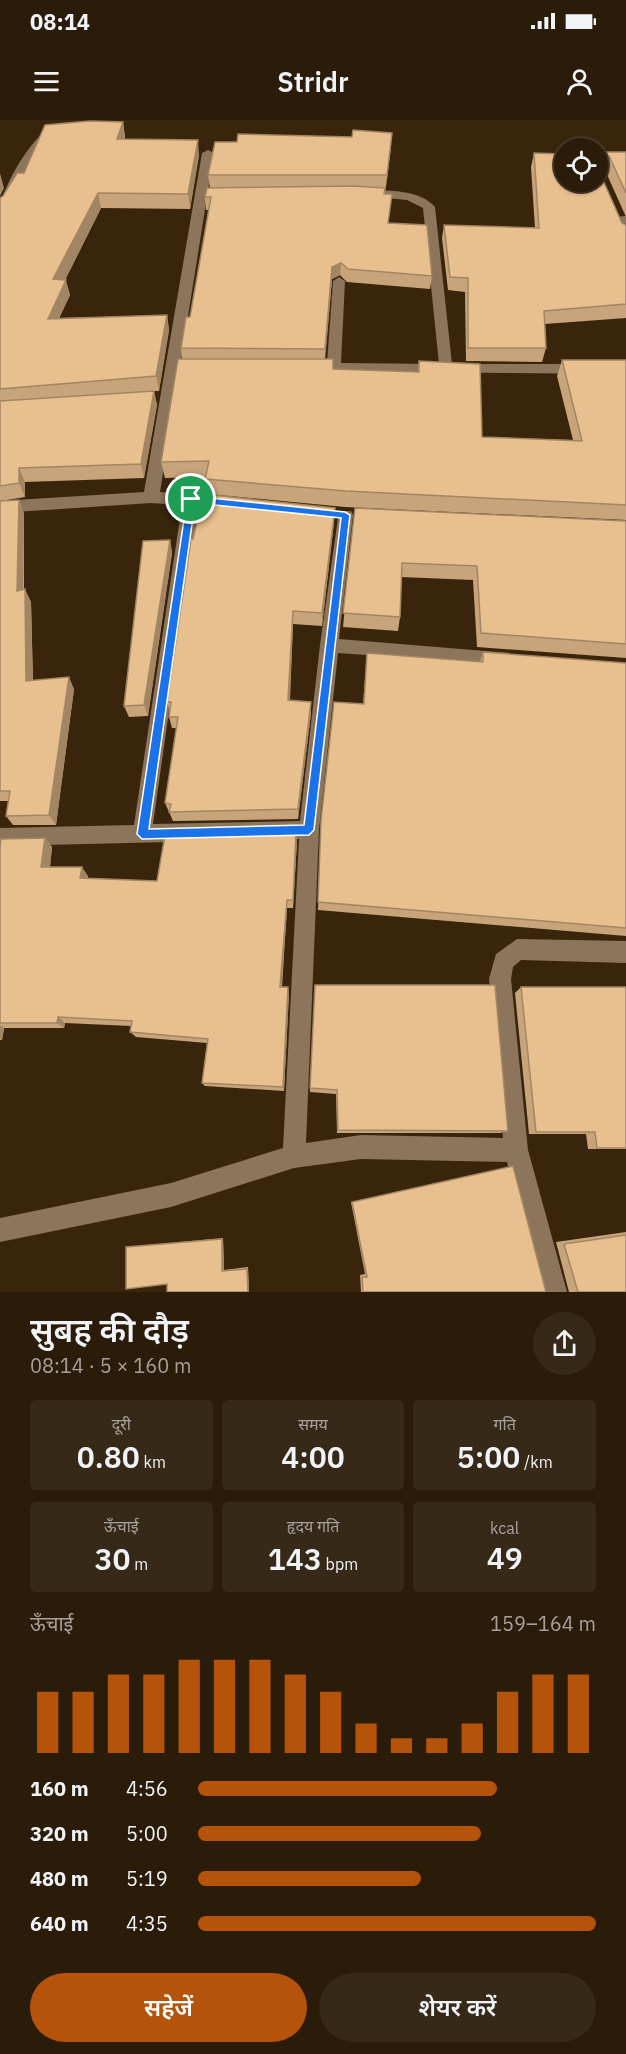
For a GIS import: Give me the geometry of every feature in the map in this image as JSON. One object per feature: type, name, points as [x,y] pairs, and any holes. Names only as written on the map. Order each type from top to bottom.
[{"type":"street","points":[[0,210],[43,136],[62,130]]},
{"type":"street","points":[[152,497],[170,397],[180,368],[207,195],[208,153]]},
{"type":"street","points":[[360,194],[410,197],[422,200],[429,207],[446,368]]},
{"type":"street","points":[[620,217],[626,236]]},
{"type":"street","points":[[334,368],[339,281]]},
{"type":"street","points":[[300,368],[626,369]]},
{"type":"street","points":[[147,399],[170,397]]},
{"type":"street","points":[[0,507],[152,497],[239,504]]},
{"type":"street","points":[[142,834],[191,499]]},
{"type":"street","points":[[294,1156],[309,830],[345,515]]},
{"type":"street","points":[[329,645],[519,659]]},
{"type":"street","points":[[0,837],[309,830]]},
{"type":"street","points":[[554,1292],[516,1150],[500,979],[503,962],[517,949],[626,952]]},
{"type":"street","points":[[0,1230],[171,1195],[294,1156],[362,1147],[516,1150]]},
{"type":"building","points":[[90,121],[123,122],[117,139],[198,140],[188,194],[98,193],[53,279],[66,280],[48,319],[167,315],[156,376],[0,389],[0,198],[17,173],[24,173],[45,125]]},
{"type":"building","points":[[353,130],[392,133],[387,175],[208,175],[215,142],[237,142],[238,134],[352,137]]},
{"type":"building","points":[[608,152],[626,152],[626,193]]},
{"type":"building","points":[[534,153],[554,154],[554,192],[608,192],[622,223],[626,225],[626,304],[544,311],[546,348],[468,348],[468,278],[450,277],[444,225],[539,228]]},
{"type":"building","points":[[352,186],[385,188],[384,194],[392,194],[388,223],[427,225],[432,276],[348,269],[341,263],[332,267],[325,349],[181,348],[186,317],[190,317],[211,197],[205,197],[207,188]]},
{"type":"building","points":[[178,359],[333,359],[333,369],[419,372],[419,361],[480,364],[482,437],[582,441],[562,360],[626,360],[626,505],[346,491],[205,479],[209,461],[161,462]]},
{"type":"building","points":[[154,391],[141,464],[19,468],[19,483],[0,486],[0,401]]},
{"type":"building","points":[[203,494],[335,508],[322,613],[293,611],[288,700],[311,702],[298,809],[169,812],[171,804],[165,803],[178,717],[169,717],[171,702],[167,702],[191,539],[193,539]]},
{"type":"building","points":[[19,500],[17,591],[25,589],[26,681],[69,677],[49,815],[6,816],[10,791],[0,791],[0,501]]},
{"type":"building","points":[[355,508],[626,521],[626,644],[481,633],[477,566],[402,563],[400,617],[343,613]]},
{"type":"building","points":[[170,540],[144,705],[124,706],[143,541]]},
{"type":"building","points":[[483,652],[626,663],[626,928],[318,902],[321,820],[334,702],[364,704],[367,653],[483,662]]},
{"type":"building","points":[[296,832],[293,900],[287,900],[280,987],[288,987],[283,1087],[202,1083],[208,1039],[130,1032],[132,1021],[58,1017],[57,1023],[0,1023],[1,839],[45,838],[41,867],[82,867],[80,878],[157,881],[165,835]]},
{"type":"building","points":[[315,985],[495,985],[508,1131],[338,1130],[337,1090],[310,1088]]},
{"type":"building","points":[[521,987],[626,987],[626,1148],[597,1148],[595,1132],[536,1132]]},
{"type":"building","points":[[513,1166],[546,1292],[363,1292],[362,1277],[367,1277],[352,1202]]},
{"type":"building","points":[[626,1235],[626,1292],[578,1292],[564,1244]]},
{"type":"building","points":[[222,1239],[222,1271],[247,1269],[248,1292],[167,1292],[167,1284],[126,1289],[126,1247]]},
{"type":"route","points":[[191,499],[345,515],[309,830],[142,834],[191,499]]}]
